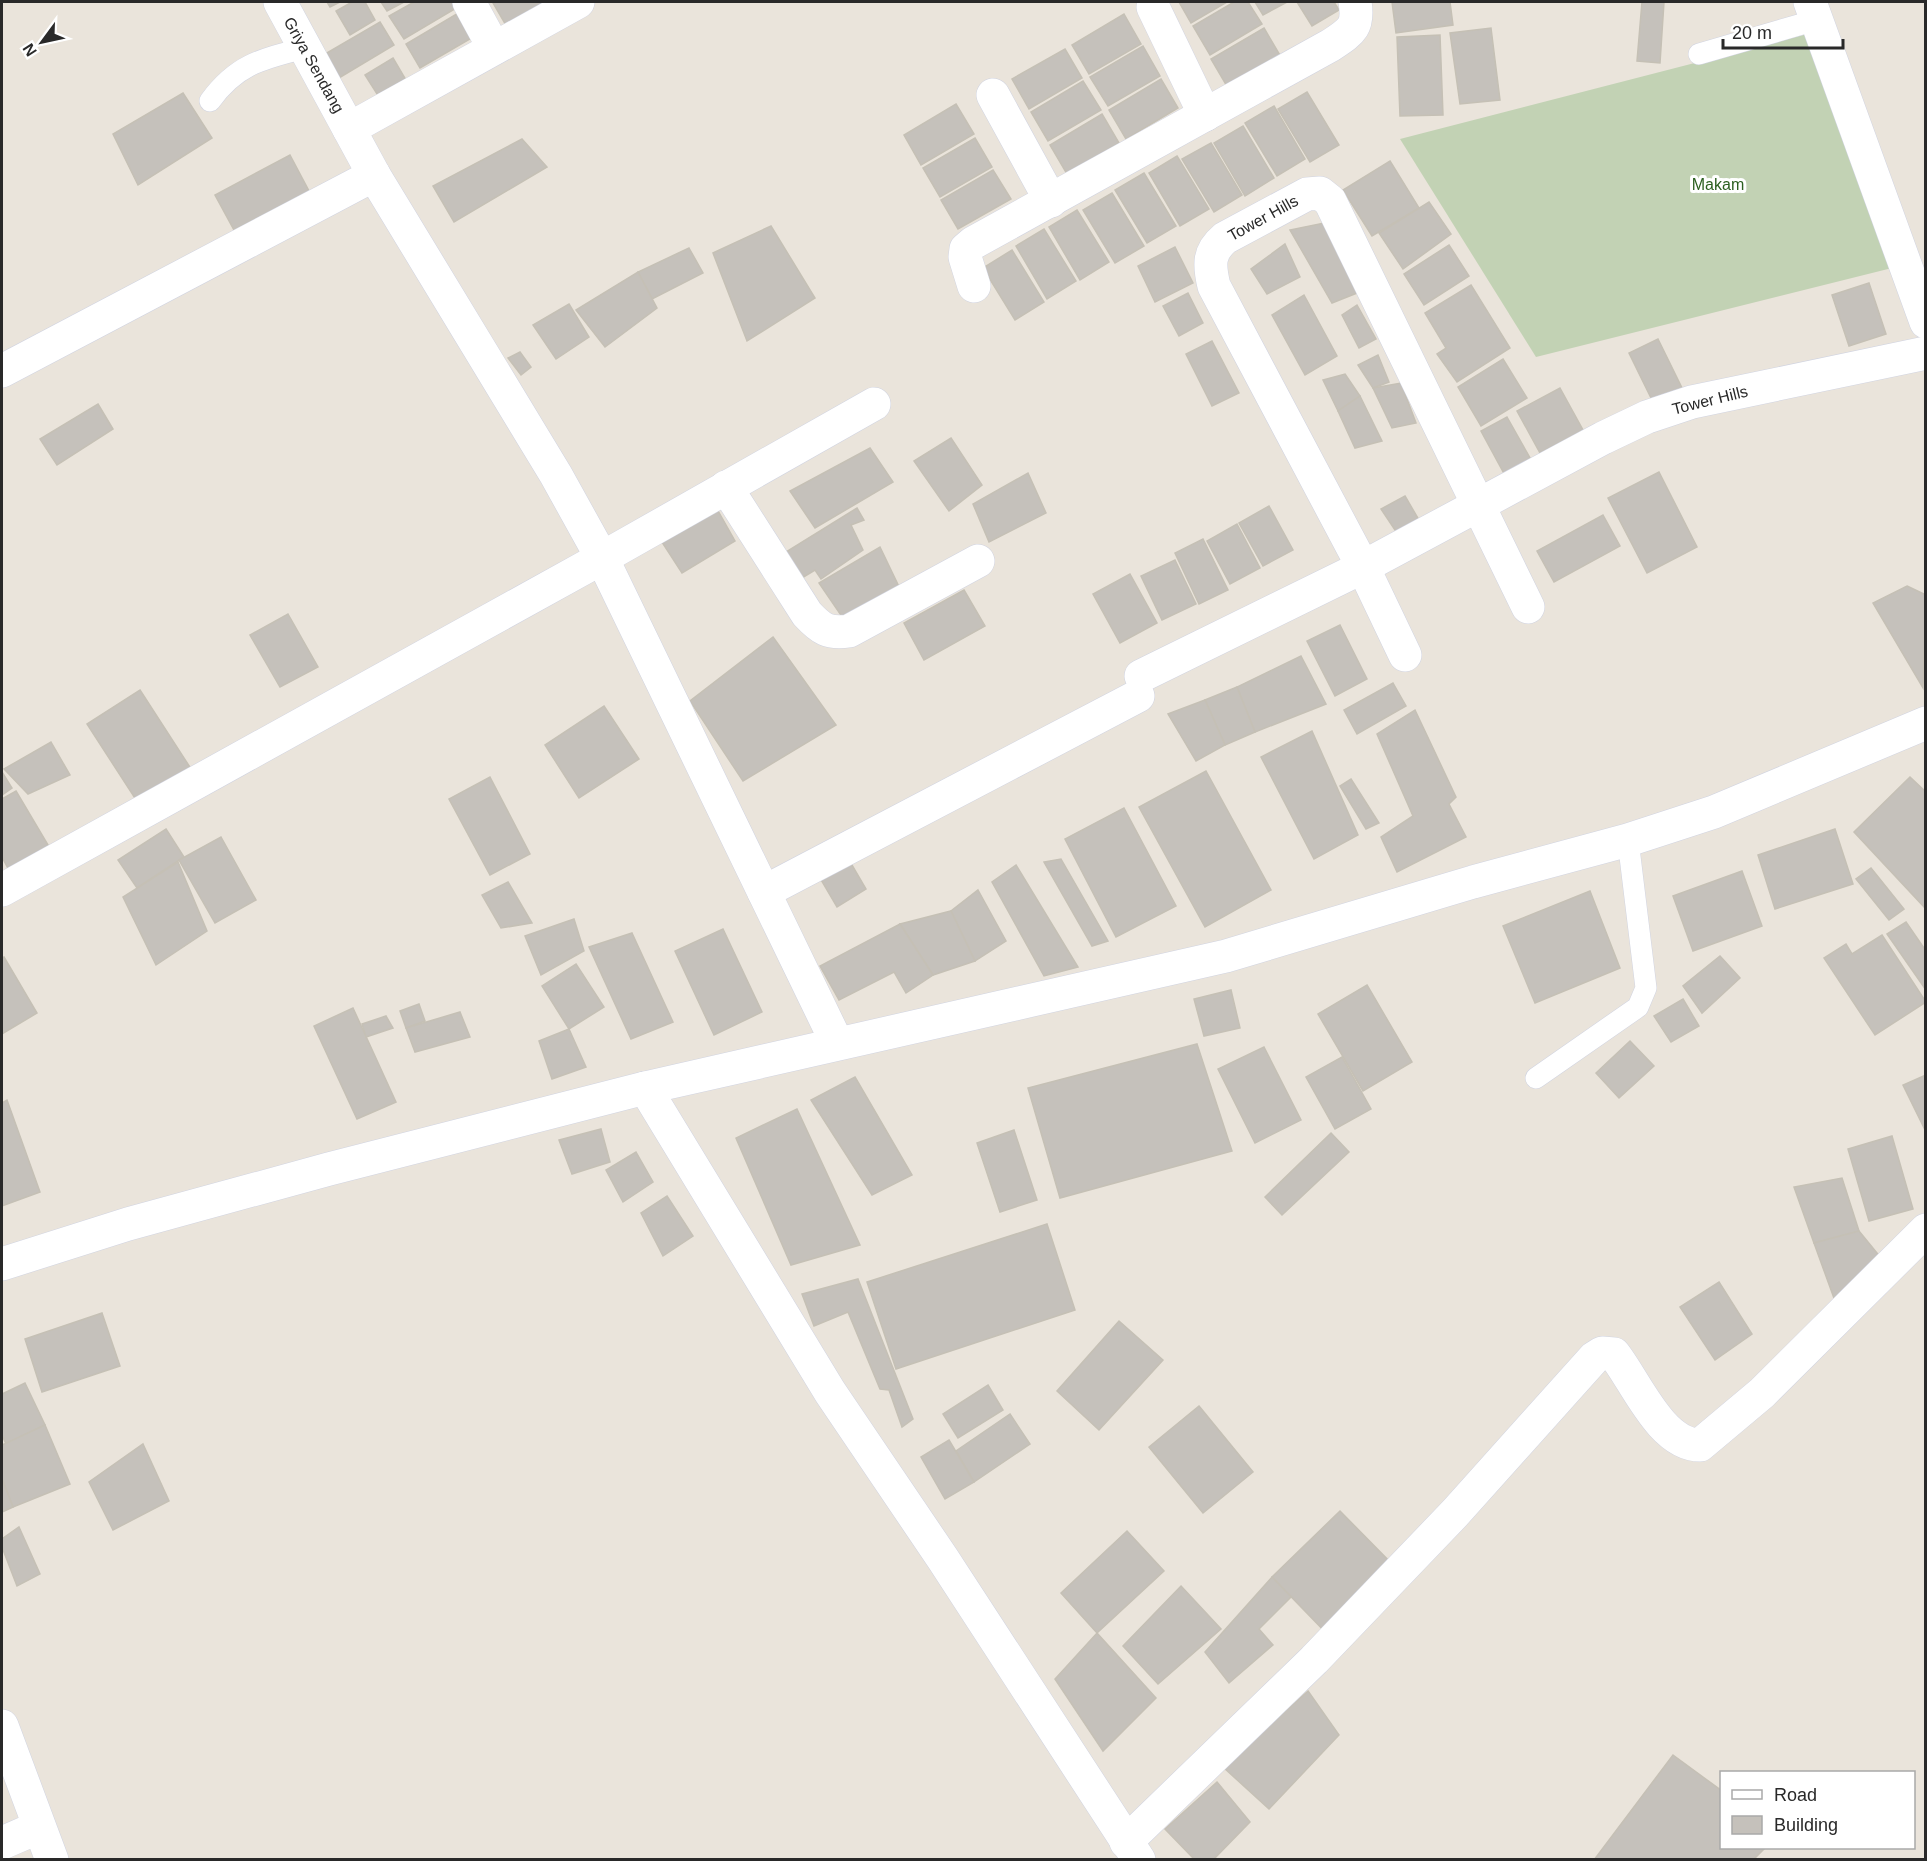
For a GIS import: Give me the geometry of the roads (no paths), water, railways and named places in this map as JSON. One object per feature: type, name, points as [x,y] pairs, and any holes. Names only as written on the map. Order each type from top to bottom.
[{"type":"street","name":"Griya Sendang","points":[[280,2],[374,175],[556,475],[602,558],[837,1043]]},
{"type":"street","points":[[469,2],[494,48]]},
{"type":"street","points":[[349,129],[579,2]]},
{"type":"street","points":[[974,286],[965,257],[966,249],[1344,36],[1357,19],[1355,2]]},
{"type":"street","points":[[1153,7],[1205,115]]},
{"type":"street","points":[[1813,11],[1926,322]]},
{"type":"street","points":[[993,95],[1051,201]]},
{"type":"street","points":[[2,371],[374,175]]},
{"type":"street","name":"Tower Hills","points":[[1405,655],[1363,567],[1214,286],[1210,268],[1210,256],[1225,238],[1307,194],[1320,193],[1330,201],[1528,608]]},
{"type":"street","name":"Tower Hills","points":[[764,892],[1140,686],[1478,507],[1603,438],[1647,417],[1692,402],[1926,352]]},
{"type":"street","points":[[2,890],[602,558],[874,404]]},
{"type":"street","points":[[726,487],[807,614],[821,630],[827,632],[849,631],[978,561]]},
{"type":"street","points":[[2,1264],[128,1224],[306,1175],[645,1088],[1226,956],[1473,882],[1628,840],[1714,812],[1926,723]]},
{"type":"street","points":[[645,1088],[830,1392],[943,1559],[1133,1851],[1455,1513],[1594,1358],[1602,1353],[1614,1354],[1665,1430],[1688,1445],[1700,1444],[1762,1393],[1926,1230]]},
{"type":"street","points":[[2,1725],[52,1860]]},
{"type":"street","points":[[2,1843],[39,1827]]},
{"type":"lane","points":[[1699,54],[1813,11]]},
{"type":"lane","points":[[210,101],[225,81],[247,65],[305,48]]},
{"type":"lane","points":[[1536,1078],[1638,1007],[1646,988],[1628,840]]},
{"type":"park label","name":"Makam","points":[[1718,184]]}]
